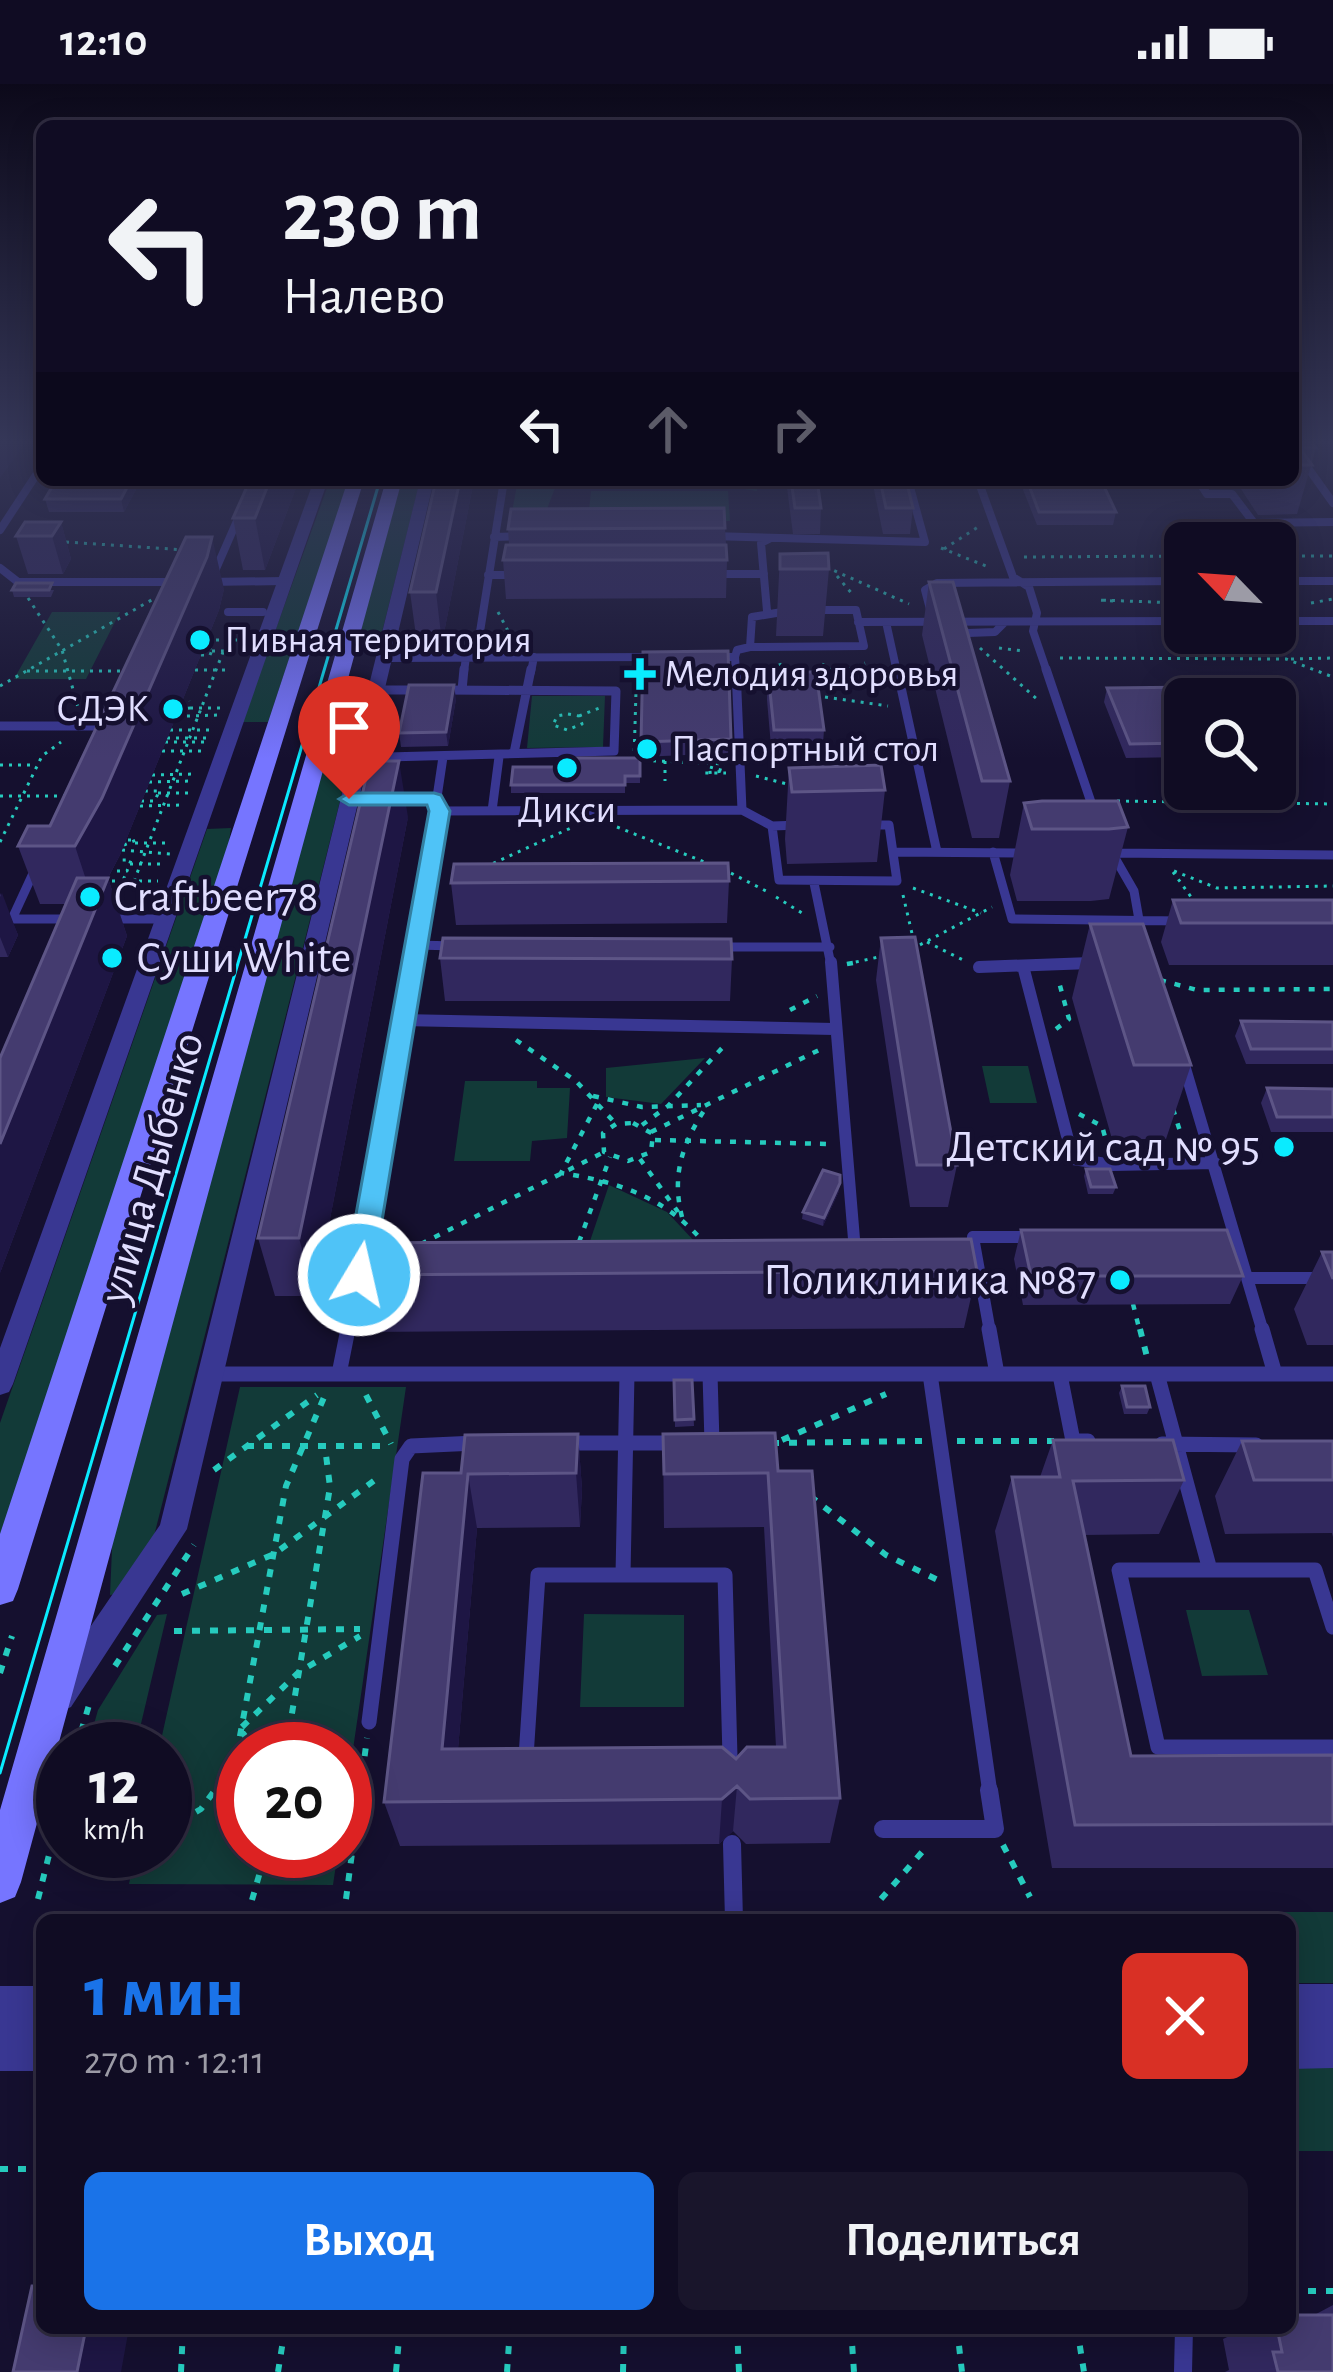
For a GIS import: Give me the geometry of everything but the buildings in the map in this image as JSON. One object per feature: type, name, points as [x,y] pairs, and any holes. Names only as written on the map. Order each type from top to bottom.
[{"type":"main road","name":"улица Дыбенко","points":[[0,1589],[335,546]]},
{"type":"main road","name":"улица Дыбенко","points":[[0,1882],[376,546]]},
{"type":"street","points":[[0,1384],[296,546]]},
{"type":"street","points":[[48,1714],[168,1540],[356,799],[376,690],[411,546]]},
{"type":"street","points":[[1296,2006],[1333,2006]]},
{"type":"street","points":[[0,2008],[36,2008]]},
{"type":"street","points":[[1296,2047],[1333,2047]]},
{"type":"street","points":[[0,2049],[36,2049]]},
{"type":"lane","points":[[210,582],[226,546]]},
{"type":"lane","points":[[462,690],[492,546]]},
{"type":"lane","points":[[761,546],[767,610]]},
{"type":"lane","points":[[1004,546],[1017,579],[1029,587],[1042,658],[1097,821]]},
{"type":"lane","points":[[0,568],[18,582],[283,581]]},
{"type":"lane","points":[[488,575],[536,574]]},
{"type":"lane","points":[[693,574],[764,574]]},
{"type":"lane","points":[[932,618],[925,590],[930,584],[1017,579],[1164,581]]},
{"type":"lane","points":[[1296,581],[1333,581]]},
{"type":"lane","points":[[160,596],[167,582]]},
{"type":"lane","points":[[712,657],[735,656],[750,647],[864,646],[856,610],[767,610],[748,621],[750,647]]},
{"type":"lane","points":[[233,612],[263,612]]},
{"type":"lane","points":[[858,622],[932,618],[968,633],[994,632],[1005,622],[1164,621]]},
{"type":"lane","points":[[1296,621],[1333,621]]},
{"type":"lane","points":[[886,622],[938,852]]},
{"type":"lane","points":[[735,656],[742,810]]},
{"type":"lane","points":[[514,753],[531,657]]},
{"type":"lane","points":[[384,658],[668,657]]},
{"type":"lane","points":[[376,690],[616,691],[614,752],[386,757]]},
{"type":"lane","points":[[94,741],[108,712]]},
{"type":"lane","points":[[0,726],[101,726]]},
{"type":"lane","points":[[338,1374],[416,945],[443,757]]},
{"type":"lane","points":[[492,811],[499,757]]},
{"type":"lane","points":[[386,799],[492,811],[742,810],[772,826],[818,825]]},
{"type":"lane","points":[[772,826],[779,880],[897,881],[889,825],[853,825]]},
{"type":"lane","points":[[1104,842],[1124,865],[1157,980]]},
{"type":"lane","points":[[893,852],[1033,853]]},
{"type":"lane","points":[[993,853],[1012,919],[1141,921],[1205,915]]},
{"type":"lane","points":[[1094,853],[1333,855]]},
{"type":"lane","points":[[42,856],[6,919],[165,919]]},
{"type":"lane","points":[[814,883],[830,947],[856,1263],[833,1263]]},
{"type":"lane","points":[[66,938],[74,919]]},
{"type":"lane","points":[[416,945],[461,946]]},
{"type":"lane","points":[[692,946],[830,947]]},
{"type":"lane","points":[[979,967],[1108,962]]},
{"type":"lane","points":[[1023,965],[1073,1159],[1113,1165],[1215,1163]]},
{"type":"lane","points":[[402,1020],[835,1036]]},
{"type":"lane","points":[[1177,1042],[1215,1163],[1229,1237],[1248,1278],[1275,1374]]},
{"type":"lane","points":[[997,1374],[973,1237],[1041,1237]]},
{"type":"lane","points":[[1248,1278],[1333,1278]]},
{"type":"lane","points":[[942,1282],[985,1291]]},
{"type":"lane","points":[[208,1374],[1333,1374]]},
{"type":"lane","points":[[623,1575],[627,1374]]},
{"type":"lane","points":[[538,1443],[712,1443],[710,1374]]},
{"type":"lane","points":[[884,1829],[995,1829],[931,1374]]},
{"type":"lane","points":[[1155,1374],[1210,1570]]},
{"type":"lane","points":[[1060,1375],[1073,1441],[1114,1442]]},
{"type":"lane","points":[[369,1722],[397,1452],[428,1443],[494,1443]]},
{"type":"lane","points":[[1135,1443],[1269,1445]]},
{"type":"lane","points":[[1333,1627],[1315,1570],[1119,1570],[1158,1747],[1333,1747]]},
{"type":"lane","points":[[538,1575],[623,1575],[725,1575],[730,1766],[526,1757],[538,1575]]},
{"type":"lane","points":[[732,1844],[734,1914]]},
{"type":"lane","points":[[1183,2372],[1184,2334]]},
{"type":"path","points":[[114,546],[222,554]]},
{"type":"path","points":[[789,546],[932,618]]},
{"type":"path","points":[[935,546],[1017,579]]},
{"type":"path","points":[[944,549],[949,546]]},
{"type":"path","points":[[1011,557],[1164,556]]},
{"type":"path","points":[[1296,556],[1333,556]]},
{"type":"path","points":[[834,572],[852,592],[856,610]]},
{"type":"path","points":[[1136,591],[1145,614]]},
{"type":"path","points":[[0,842],[38,765],[81,726],[71,671],[50,620],[24,594]]},
{"type":"path","points":[[0,686],[160,596]]},
{"type":"path","points":[[1306,604],[1333,599]]},
{"type":"path","points":[[1113,601],[1164,602]]},
{"type":"path","points":[[484,603],[497,612],[531,657]]},
{"type":"path","points":[[134,881],[228,640],[233,612]]},
{"type":"path","points":[[207,640],[253,640]]},
{"type":"path","points":[[976,644],[1023,691],[1060,711]]},
{"type":"path","points":[[794,646],[839,675],[901,691]]},
{"type":"path","points":[[204,648],[212,651]]},
{"type":"path","points":[[201,655],[249,650]]},
{"type":"path","points":[[804,685],[893,654]]},
{"type":"path","points":[[1042,658],[1333,658]]},
{"type":"path","points":[[1286,659],[1333,676]]},
{"type":"path","points":[[27,671],[133,670]]},
{"type":"path","points":[[195,670],[242,670]]},
{"type":"path","points":[[636,691],[637,760],[722,765]]},
{"type":"path","points":[[825,697],[905,709]]},
{"type":"path","points":[[182,701],[193,701],[190,708]]},
{"type":"path","points":[[226,716],[177,713],[190,708],[228,708]]},
{"type":"path","points":[[170,730],[220,730]]},
{"type":"path","points":[[166,740],[216,740]]},
{"type":"path","points":[[162,751],[213,751]]},
{"type":"path","points":[[664,781],[665,761]]},
{"type":"path","points":[[0,766],[38,765]]},
{"type":"path","points":[[708,765],[724,771],[704,773],[726,773]]},
{"type":"path","points":[[152,775],[204,774]]},
{"type":"path","points":[[753,776],[810,789]]},
{"type":"path","points":[[149,782],[201,781]]},
{"type":"path","points":[[146,791],[197,792]]},
{"type":"path","points":[[158,793],[155,801],[141,803],[192,805]]},
{"type":"path","points":[[0,796],[69,796]]},
{"type":"path","points":[[1091,801],[1333,804]]},
{"type":"path","points":[[424,896],[573,827]]},
{"type":"path","points":[[616,827],[746,879],[822,925]]},
{"type":"path","points":[[174,854],[124,845],[178,843]]},
{"type":"path","points":[[107,919],[131,860],[118,860]]},
{"type":"path","points":[[108,871],[170,864]]},
{"type":"path","points":[[1216,888],[1205,915],[1177,885],[1172,870],[1216,888],[1333,886]]},
{"type":"path","points":[[102,884],[164,881]]},
{"type":"path","points":[[897,881],[964,910],[1012,919]]},
{"type":"path","points":[[897,881],[915,948]]},
{"type":"path","points":[[109,897],[116,897]]},
{"type":"path","points":[[927,942],[979,967]]},
{"type":"path","points":[[1042,1040],[1069,1018],[1054,964]]},
{"type":"path","points":[[1157,980],[1197,990],[1333,989]]},
{"type":"path","points":[[486,1021],[588,1094],[616,1124]]},
{"type":"path","points":[[651,1132],[835,1036]]},
{"type":"path","points":[[588,1094],[642,1107],[707,1105]]},
{"type":"path","points":[[1058,1102],[1102,1126],[1113,1165]]},
{"type":"path","points":[[1170,1102],[1184,1144]]},
{"type":"path","points":[[561,1173],[597,1104]]},
{"type":"path","points":[[682,1217],[674,1193],[685,1141],[707,1105]]},
{"type":"path","points":[[578,1246],[607,1155],[600,1140],[616,1124],[633,1123],[651,1132],[655,1140]]},
{"type":"path","points":[[655,1140],[845,1145]]},
{"type":"path","points":[[640,1159],[655,1140]]},
{"type":"path","points":[[419,1244],[607,1155],[640,1159],[710,1249]]},
{"type":"path","points":[[561,1173],[602,1179],[649,1194],[682,1217]]},
{"type":"path","points":[[1133,1304],[1155,1374]]},
{"type":"path","points":[[356,1374],[397,1452]]},
{"type":"path","points":[[776,1442],[931,1374]]},
{"type":"path","points":[[212,1472],[326,1388],[306,1447],[286,1486],[242,1722]]},
{"type":"path","points":[[767,1454],[762,1443],[1073,1441]]},
{"type":"path","points":[[246,1446],[397,1452]]},
{"type":"path","points":[[291,1722],[330,1487],[325,1447]]},
{"type":"path","points":[[182,1594],[274,1554],[325,1518],[397,1452]]},
{"type":"path","points":[[809,1495],[886,1555],[961,1591]]},
{"type":"path","points":[[110,1672],[194,1545]]},
{"type":"path","points":[[174,1631],[374,1628],[299,1672],[248,1722]]},
{"type":"path","points":[[0,1673],[12,1636]]},
{"type":"path","points":[[83,1722],[98,1691]]},
{"type":"path","points":[[192,1814],[216,1789]]},
{"type":"path","points":[[881,1899],[943,1829]]},
{"type":"path","points":[[995,1829],[1030,1897]]},
{"type":"path","points":[[38,1899],[43,1878]]},
{"type":"path","points":[[252,1900],[258,1878]]},
{"type":"path","points":[[346,1899],[349,1878]]},
{"type":"path","points":[[0,2169],[36,2169]]},
{"type":"path","points":[[1296,2291],[1333,2291]]},
{"type":"path","points":[[181,2372],[183,2334]]},
{"type":"path","points":[[278,2372],[284,2334]]},
{"type":"path","points":[[396,2372],[399,2334]]},
{"type":"path","points":[[507,2372],[510,2334]]},
{"type":"path","points":[[622,2372],[624,2334]]},
{"type":"path","points":[[737,2334],[739,2372]]},
{"type":"path","points":[[851,2334],[854,2372]]},
{"type":"path","points":[[958,2334],[962,2372]]},
{"type":"path","points":[[1078,2334],[1084,2372]]},
{"type":"green space","points":[[306,546],[327,546],[268,722],[242,722]]},
{"type":"green space","points":[[383,546],[404,546],[380,640],[362,641],[362,622]]},
{"type":"green space","points":[[52,612],[120,612],[86,679],[14,679]]},
{"type":"green space","points":[[532,696],[605,696],[603,747],[527,748]]},
{"type":"green space","points":[[332,734],[357,734],[154,1536],[116,1594],[110,1595],[113,1526]]},
{"type":"green space","points":[[231,828],[227,855],[0,1543],[0,1423],[207,829]]},
{"type":"green space","points":[[705,1058],[661,1104],[606,1097],[606,1068]]},
{"type":"green space","points":[[982,1066],[1028,1066],[1037,1103],[990,1103]]},
{"type":"green space","points":[[465,1081],[537,1081],[537,1088],[570,1088],[567,1138],[532,1141],[530,1161],[454,1161]]},
{"type":"green space","points":[[609,1185],[667,1212],[696,1243],[589,1244]]},
{"type":"green space","points":[[240,1387],[406,1387],[357,1722],[216,1722],[216,1878],[334,1878],[333,1885],[129,1884],[130,1878],[192,1878],[192,1722],[165,1722]]},
{"type":"green space","points":[[1186,1610],[1249,1610],[1268,1675],[1202,1676]]},
{"type":"green space","points":[[167,1614],[141,1722],[95,1722],[98,1710],[157,1615]]},
{"type":"green space","points":[[584,1614],[684,1615],[684,1707],[580,1707]]},
{"type":"green space","points":[[1029,1912],[1030,1914],[846,1914]]},
{"type":"green space","points":[[1333,1912],[1333,1983],[1296,1983],[1296,1914],[1045,1914]]},
{"type":"green space","points":[[1296,2068],[1333,2068],[1333,2151],[1296,2151]]},
{"type":"tram line","points":[[0,1773],[361,546]]},
{"type":"place","name":"Пивная территория","points":[[200,640]]},
{"type":"place","name":"Мелодия здоровья","points":[[640,674]]},
{"type":"place","name":"СДЭК","points":[[173,709]]},
{"type":"place","name":"Паспортный стол","points":[[647,749]]},
{"type":"place","name":"Дикси","points":[[567,768]]},
{"type":"place","name":"Craftbeer78","points":[[90,897]]},
{"type":"place","name":"Суши White","points":[[112,958]]},
{"type":"place","name":"Детский сад № 95","points":[[1284,1147]]},
{"type":"place","name":"Поликлиника №87","points":[[1120,1280]]},
{"type":"route","points":[[349,799],[434,799],[440,811],[359,1275]]}]
